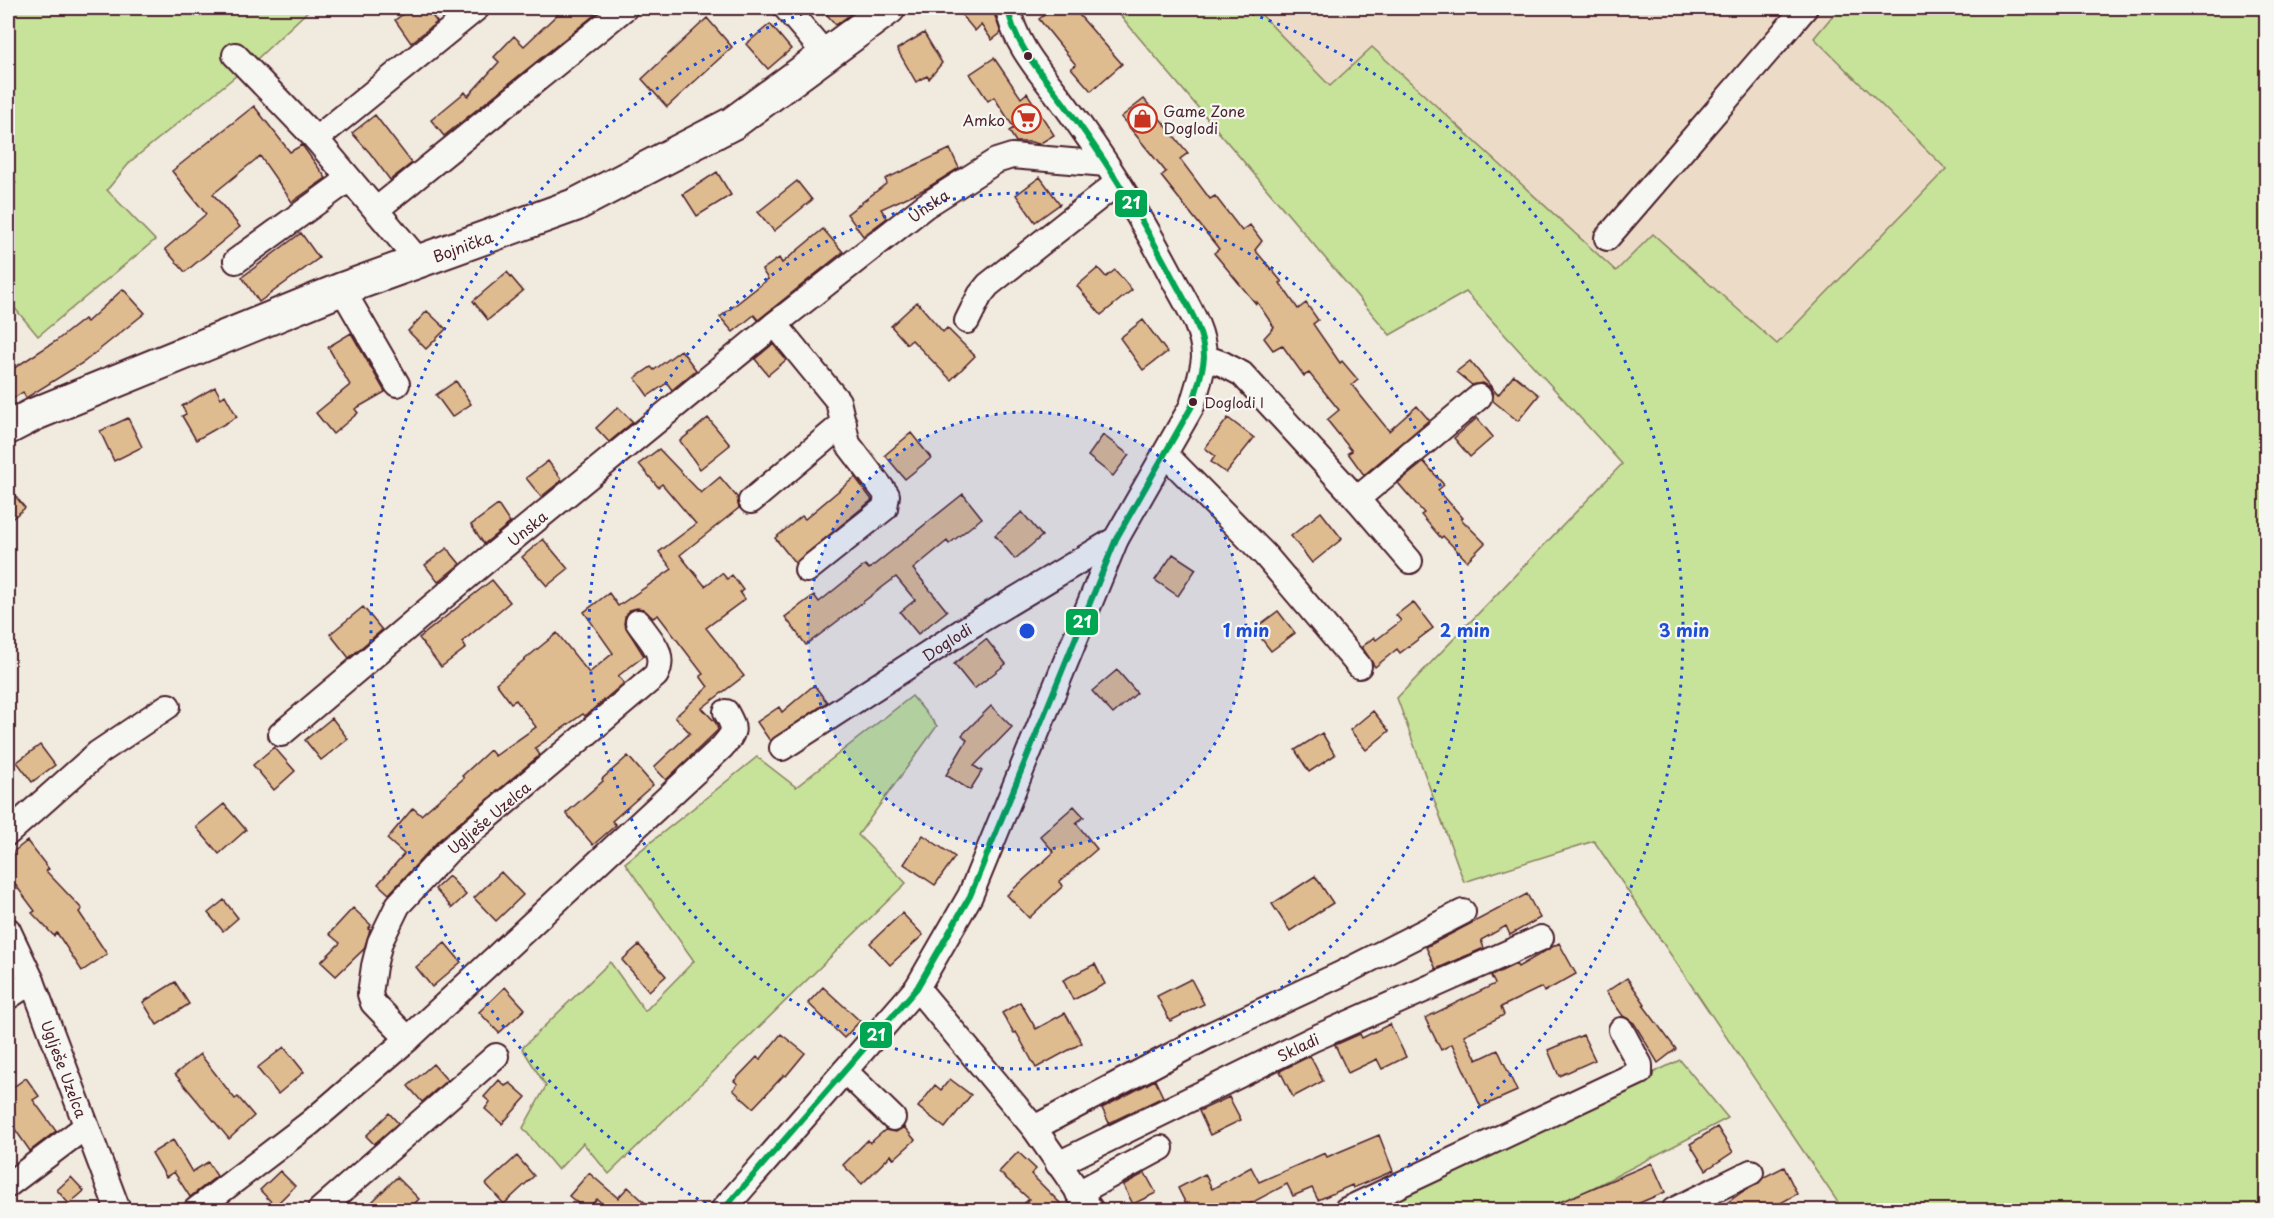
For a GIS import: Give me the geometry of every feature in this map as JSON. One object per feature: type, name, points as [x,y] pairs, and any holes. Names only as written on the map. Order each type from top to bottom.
[{"type":"main road","name":"Bojnička","points":[[8,428],[35,414],[342,289],[575,205],[733,123],[889,8]]},
{"type":"street","points":[[316,139],[477,8]]},
{"type":"street","points":[[376,210],[625,8]]},
{"type":"street","points":[[786,8],[826,55]]},
{"type":"street","name":"Doglodi","points":[[723,1210],[917,988],[970,896],[1116,539],[1192,406],[1204,357],[1201,337],[1193,317],[1152,237],[1081,126],[1023,48],[1010,22],[1008,8]]},
{"type":"street","points":[[1606,238],[1805,8]]},
{"type":"street","points":[[235,55],[316,139],[418,260]]},
{"type":"street","name":"Unska","points":[[281,734],[487,560],[775,324],[926,206],[996,161],[1012,156],[1111,174]]},
{"type":"street","points":[[967,321],[980,295],[988,285],[1111,174]]},
{"type":"street","points":[[236,261],[349,179]]},
{"type":"street","points":[[342,289],[397,384]]},
{"type":"street","points":[[775,324],[838,401],[848,444],[887,495],[888,502],[885,508],[807,570]]},
{"type":"street","points":[[1204,357],[1242,374],[1357,499],[1410,561]]},
{"type":"street","points":[[1357,499],[1479,397]]},
{"type":"street","points":[[751,501],[844,423]]},
{"type":"street","points":[[1165,454],[1265,555],[1359,666]]},
{"type":"street","name":"Doglodi","points":[[782,748],[964,630],[1116,539]]},
{"type":"street","name":"Uglješe Uzelca","points":[[408,1039],[373,1003],[370,994],[380,942],[398,905],[448,851],[656,675],[661,665],[661,655],[638,622]]},
{"type":"street","points":[[8,833],[98,753],[168,706]]},
{"type":"street","points":[[196,1210],[309,1123],[408,1039],[722,747],[732,736],[733,731],[733,724],[726,712]]},
{"type":"street","points":[[1035,1128],[1210,1035],[1339,975],[1463,912]]},
{"type":"street","name":"Uglješe Uzelca","points":[[8,930],[32,981],[118,1210]]},
{"type":"street","name":"Skladi","points":[[1058,1164],[1313,1039],[1541,938]]},
{"type":"street","points":[[8,997],[32,981]]},
{"type":"street","points":[[917,988],[1035,1128],[1085,1202],[1161,1148]]},
{"type":"street","points":[[1346,1210],[1640,1072],[1640,1065],[1621,1030]]},
{"type":"street","points":[[320,1210],[496,1056]]},
{"type":"street","points":[[844,1071],[893,1118]]},
{"type":"street","points":[[8,1185],[86,1127]]},
{"type":"street","points":[[1674,1210],[1751,1172]]},
{"type":"shaded area","points":[[1255,8],[1839,8],[1814,39],[1946,169],[1777,344],[1653,234],[1617,271],[1372,47],[1330,86]]},
{"type":"green space","points":[[8,8],[311,8],[258,58],[131,161],[107,190],[155,240],[38,336],[8,300],[8,192],[16,183],[8,173]]},
{"type":"green space","points":[[1114,8],[1255,8],[1330,86],[1372,47],[1616,271],[1653,234],[1777,344],[1946,169],[1814,38],[1839,8],[2266,8],[2266,1210],[1843,1210],[1594,841],[1464,882],[1397,698],[1622,464],[1466,292],[1390,335]]},
{"type":"green space","points":[[912,696],[937,726],[858,835],[906,883],[609,1174],[583,1143],[558,1170],[523,1128],[546,1086],[522,1048],[610,962],[645,1011],[694,961],[625,863],[757,757],[796,787]]},
{"type":"green space","points":[[1680,1060],[1728,1118],[1550,1210],[1365,1210]]},
{"type":"building","points":[[412,8],[426,8],[437,22],[411,43],[395,20]]},
{"type":"building","points":[[564,8],[603,8],[444,136],[431,120],[465,92],[468,96],[499,62],[494,57],[514,36],[524,46]]},
{"type":"building","points":[[821,8],[859,8],[836,25]]},
{"type":"building","points":[[956,8],[989,8],[995,16],[1001,33],[992,40],[981,25],[975,31]]},
{"type":"building","points":[[1053,8],[1073,8],[1122,64],[1091,91],[1071,68],[1076,65],[1039,19]]},
{"type":"building","points":[[707,18],[732,47],[667,107],[642,79]]},
{"type":"building","points":[[770,24],[791,49],[768,69],[746,44]]},
{"type":"building","points":[[924,33],[942,63],[929,79],[927,76],[916,82],[897,49]]},
{"type":"building","points":[[994,58],[1021,98],[1027,93],[1054,135],[1039,144],[1016,142],[1009,131],[1014,128],[994,97],[988,101],[970,74]]},
{"type":"building","points":[[1144,99],[1188,153],[1180,159],[1210,199],[1215,196],[1242,231],[1250,225],[1262,241],[1255,250],[1282,282],[1280,283],[1298,309],[1306,303],[1318,320],[1313,324],[1340,363],[1342,361],[1358,380],[1352,385],[1389,431],[1417,406],[1429,420],[1364,475],[1348,453],[1352,451],[1327,420],[1339,410],[1309,373],[1304,376],[1282,345],[1273,350],[1264,338],[1274,327],[1257,302],[1256,304],[1214,253],[1219,249],[1161,176],[1166,172],[1121,117]]},
{"type":"building","points":[[254,106],[290,152],[302,145],[326,178],[292,202],[260,156],[213,194],[240,227],[185,272],[165,249],[206,214],[172,171]]},
{"type":"building","points":[[375,115],[412,163],[390,180],[352,133]]},
{"type":"building","points":[[950,149],[959,168],[927,188],[881,209],[887,218],[863,236],[847,214],[887,183],[885,179]]},
{"type":"building","points":[[717,172],[731,195],[697,216],[683,194]]},
{"type":"building","points":[[1040,177],[1060,204],[1035,222],[1016,195]]},
{"type":"building","points":[[797,181],[812,200],[774,231],[758,212]]},
{"type":"building","points":[[823,229],[843,252],[758,320],[754,315],[733,332],[720,317],[768,279],[762,270],[779,258],[782,263]]},
{"type":"building","points":[[301,233],[319,258],[259,302],[242,277]]},
{"type":"building","points":[[1098,268],[1106,277],[1115,270],[1132,290],[1101,315],[1077,286]]},
{"type":"building","points":[[507,272],[523,291],[488,320],[473,301]]},
{"type":"building","points":[[123,289],[145,313],[84,362],[26,398],[23,392],[8,402],[8,372],[56,341],[84,319],[87,322]]},
{"type":"building","points":[[917,302],[943,332],[947,328],[975,356],[951,380],[912,340],[907,344],[891,326]]},
{"type":"building","points":[[427,311],[446,329],[426,349],[408,331]]},
{"type":"building","points":[[1143,320],[1167,352],[1143,370],[1120,338]]},
{"type":"building","points":[[351,333],[385,392],[355,409],[358,413],[333,434],[316,413],[350,385],[328,347]]},
{"type":"building","points":[[773,344],[786,360],[768,375],[755,359]]},
{"type":"building","points":[[681,350],[696,370],[672,390],[667,383],[648,396],[635,378],[651,367],[654,370]]},
{"type":"building","points":[[1470,361],[1498,395],[1514,375],[1539,395],[1518,421],[1493,401],[1490,387],[1483,383],[1472,385],[1456,372]]},
{"type":"building","points":[[456,381],[471,404],[452,417],[436,395]]},
{"type":"building","points":[[215,387],[221,398],[225,395],[237,417],[196,440],[182,416],[186,414],[182,406]]},
{"type":"building","points":[[618,407],[633,422],[609,442],[596,428]]},
{"type":"building","points":[[128,418],[142,447],[114,461],[100,431]]},
{"type":"building","points":[[708,418],[730,445],[700,469],[680,441]]},
{"type":"building","points":[[1228,418],[1254,438],[1226,473],[1211,462],[1215,456],[1205,448]]},
{"type":"building","points":[[1477,418],[1493,437],[1470,457],[1454,438]]},
{"type":"building","points":[[911,433],[931,458],[905,479],[885,455]]},
{"type":"building","points":[[1103,435],[1129,455],[1113,476],[1088,456]]},
{"type":"building","points":[[659,449],[701,493],[720,477],[737,497],[739,508],[680,555],[705,586],[722,573],[727,579],[732,575],[743,590],[740,592],[745,599],[706,628],[744,676],[702,708],[716,723],[718,730],[666,780],[654,767],[690,733],[675,717],[708,687],[700,676],[703,674],[658,615],[653,618],[643,609],[630,610],[625,617],[624,624],[644,656],[618,676],[624,683],[585,716],[583,714],[535,748],[540,755],[439,840],[389,894],[378,884],[404,854],[387,839],[413,808],[421,815],[464,778],[462,776],[490,750],[495,756],[536,727],[516,700],[511,703],[496,683],[557,633],[589,673],[613,653],[584,612],[609,593],[618,606],[672,569],[659,552],[696,524],[662,484],[658,487],[639,464]]},
{"type":"building","points":[[548,461],[562,480],[541,497],[526,478]]},
{"type":"building","points":[[1424,462],[1444,485],[1438,490],[1463,518],[1461,519],[1485,543],[1467,561],[1443,536],[1441,538],[1421,515],[1424,513],[1398,483]]},
{"type":"building","points":[[855,477],[872,500],[795,563],[775,538],[802,516],[805,519]]},
{"type":"building","points":[[8,487],[25,508],[8,522]]},
{"type":"building","points":[[963,494],[982,518],[949,544],[947,541],[913,569],[947,611],[918,634],[900,612],[915,600],[896,577],[806,645],[785,617],[814,595],[819,602],[865,565],[869,569]]},
{"type":"building","points":[[498,505],[510,523],[484,544],[471,525]]},
{"type":"building","points":[[1022,512],[1042,536],[1015,559],[995,535]]},
{"type":"building","points":[[1321,512],[1342,539],[1312,563],[1291,536]]},
{"type":"building","points":[[543,539],[568,569],[547,586],[522,557]]},
{"type":"building","points":[[447,548],[460,564],[438,582],[425,565]]},
{"type":"building","points":[[1173,554],[1196,569],[1178,596],[1155,580]]},
{"type":"building","points":[[492,580],[510,602],[462,642],[466,648],[441,667],[419,638]]},
{"type":"building","points":[[1413,602],[1433,628],[1400,653],[1397,649],[1375,667],[1362,647],[1374,637],[1376,640],[1401,621],[1396,615]]},
{"type":"building","points":[[363,607],[382,630],[349,658],[330,634]]},
{"type":"building","points":[[1278,611],[1295,633],[1271,651],[1254,629]]},
{"type":"building","points":[[986,639],[1006,664],[974,689],[954,664]]},
{"type":"building","points":[[1117,670],[1137,693],[1113,714],[1092,691]]},
{"type":"building","points":[[814,685],[827,702],[770,741],[757,722],[779,707],[782,712]]},
{"type":"building","points":[[991,706],[1012,727],[974,766],[982,771],[970,790],[946,775],[967,740],[962,735]]},
{"type":"building","points":[[1373,711],[1389,731],[1366,750],[1350,730]]},
{"type":"building","points":[[332,718],[348,739],[321,760],[305,740]]},
{"type":"building","points":[[1322,733],[1335,755],[1309,772],[1295,750]]},
{"type":"building","points":[[40,745],[55,765],[32,782],[17,762]]},
{"type":"building","points":[[274,747],[295,771],[274,790],[253,765]]},
{"type":"building","points":[[628,756],[653,785],[612,821],[616,825],[593,845],[566,813]]},
{"type":"building","points":[[224,804],[246,830],[219,854],[196,827]]},
{"type":"building","points":[[1074,806],[1084,817],[1076,823],[1097,849],[1059,882],[1063,886],[1029,918],[1007,895],[1054,852],[1040,836]]},
{"type":"building","points":[[923,835],[955,857],[935,885],[904,864]]},
{"type":"building","points":[[27,841],[49,869],[46,871],[82,909],[79,912],[107,954],[82,971],[57,933],[54,936],[32,913],[35,911],[8,875],[8,856]]},
{"type":"building","points":[[501,872],[523,895],[496,921],[474,898]]},
{"type":"building","points":[[449,876],[466,895],[452,908],[435,889]]},
{"type":"building","points":[[1315,876],[1333,903],[1290,931],[1272,904]]},
{"type":"building","points":[[1527,894],[1540,918],[1510,935],[1506,926],[1481,940],[1484,948],[1436,969],[1426,947]]},
{"type":"building","points":[[224,900],[238,918],[223,931],[208,913]]},
{"type":"building","points":[[353,908],[371,925],[368,929],[370,930],[364,949],[336,976],[321,962],[340,943],[329,934]]},
{"type":"building","points":[[902,913],[923,935],[890,965],[870,943]]},
{"type":"building","points":[[445,943],[461,962],[432,987],[416,967]]},
{"type":"building","points":[[1559,943],[1576,974],[1544,992],[1542,987],[1501,1007],[1504,1015],[1464,1035],[1477,1060],[1498,1050],[1517,1091],[1481,1107],[1452,1044],[1441,1050],[1425,1018],[1495,984],[1491,976],[1516,964],[1518,967]]},
{"type":"building","points":[[639,945],[666,976],[649,991],[622,960]]},
{"type":"building","points":[[1095,964],[1105,984],[1073,1000],[1063,980]]},
{"type":"building","points":[[1627,978],[1645,1004],[1643,1005],[1676,1049],[1658,1063],[1634,1023],[1623,1016],[1606,992]]},
{"type":"building","points":[[1191,979],[1204,1004],[1170,1021],[1157,996]]},
{"type":"building","points":[[175,982],[189,1004],[157,1025],[143,1002]]},
{"type":"building","points":[[505,987],[525,1009],[499,1033],[479,1012]]},
{"type":"building","points":[[823,987],[860,1021],[844,1038],[808,1003]]},
{"type":"building","points":[[1020,1002],[1036,1029],[1065,1013],[1082,1043],[1036,1068],[1016,1032],[1014,1033],[1002,1013]]},
{"type":"building","points":[[1390,1024],[1406,1057],[1382,1069],[1377,1059],[1348,1073],[1335,1045],[1360,1034],[1362,1038]]},
{"type":"building","points":[[781,1034],[805,1053],[786,1076],[784,1075],[753,1108],[733,1090],[738,1084],[734,1081],[757,1057],[760,1060]]},
{"type":"building","points":[[1583,1035],[1595,1060],[1559,1076],[1548,1050]]},
{"type":"building","points":[[284,1047],[304,1072],[278,1094],[257,1068]]},
{"type":"building","points":[[200,1054],[235,1099],[238,1097],[254,1116],[229,1139],[175,1074]]},
{"type":"building","points":[[1310,1056],[1323,1081],[1293,1097],[1280,1071]]},
{"type":"building","points":[[433,1064],[447,1080],[422,1102],[408,1086]]},
{"type":"building","points":[[26,1078],[39,1096],[33,1100],[56,1131],[30,1151],[12,1125],[14,1124],[8,1115],[8,1091]]},
{"type":"building","points":[[950,1079],[971,1095],[945,1128],[918,1107],[935,1085],[941,1090]]},
{"type":"building","points":[[499,1080],[505,1086],[510,1083],[526,1097],[502,1124],[485,1109],[490,1102],[484,1097]]},
{"type":"building","points":[[1155,1080],[1163,1097],[1109,1123],[1102,1108]]},
{"type":"building","points":[[1229,1097],[1241,1120],[1210,1135],[1199,1111]]},
{"type":"building","points":[[389,1113],[398,1123],[374,1144],[366,1136]]},
{"type":"building","points":[[904,1127],[915,1140],[894,1159],[891,1155],[862,1184],[843,1165],[868,1140],[870,1143],[885,1130],[896,1132]]},
{"type":"building","points":[[1717,1127],[1733,1152],[1706,1170],[1690,1144]]},
{"type":"building","points":[[1379,1135],[1393,1171],[1318,1200],[1312,1188],[1293,1196],[1287,1184],[1238,1210],[1233,1203],[1216,1210],[1189,1210],[1178,1188],[1205,1174],[1212,1189],[1251,1167],[1259,1182],[1325,1153],[1327,1157]]},
{"type":"building","points":[[173,1140],[192,1172],[208,1162],[217,1176],[190,1197],[174,1172],[166,1177],[152,1153]]},
{"type":"building","points":[[1018,1152],[1036,1169],[1031,1174],[1067,1210],[1017,1210],[1029,1199],[999,1172]]},
{"type":"building","points":[[517,1156],[534,1176],[504,1204],[486,1184]]},
{"type":"building","points":[[1652,1163],[1665,1192],[1623,1210],[1541,1210]]},
{"type":"building","points":[[1784,1167],[1797,1194],[1768,1210],[1717,1210],[1742,1192],[1758,1184],[1764,1177]]},
{"type":"building","points":[[280,1171],[295,1186],[275,1206],[260,1190]]},
{"type":"building","points":[[589,1173],[618,1198],[628,1187],[653,1210],[607,1210],[597,1199],[586,1210],[569,1196]]},
{"type":"building","points":[[1145,1173],[1156,1193],[1133,1204],[1123,1185]]},
{"type":"building","points":[[71,1177],[84,1191],[69,1204],[57,1190]]},
{"type":"building","points":[[397,1177],[419,1199],[408,1210],[364,1210]]},
{"type":"transit line","name":"21","points":[[723,1210],[917,988],[970,896],[1116,539],[1192,406],[1201,375],[1203,347],[1190,310],[1124,192],[1081,126],[1023,47],[1016,35],[1008,8]]},
{"type":"place","name":"Amko","points":[[1026,119]]},
{"type":"place","name":"Game Zone Doglodi","points":[[1142,119]]},
{"type":"place","name":"Doglodi I","points":[[1193,402]]}]
